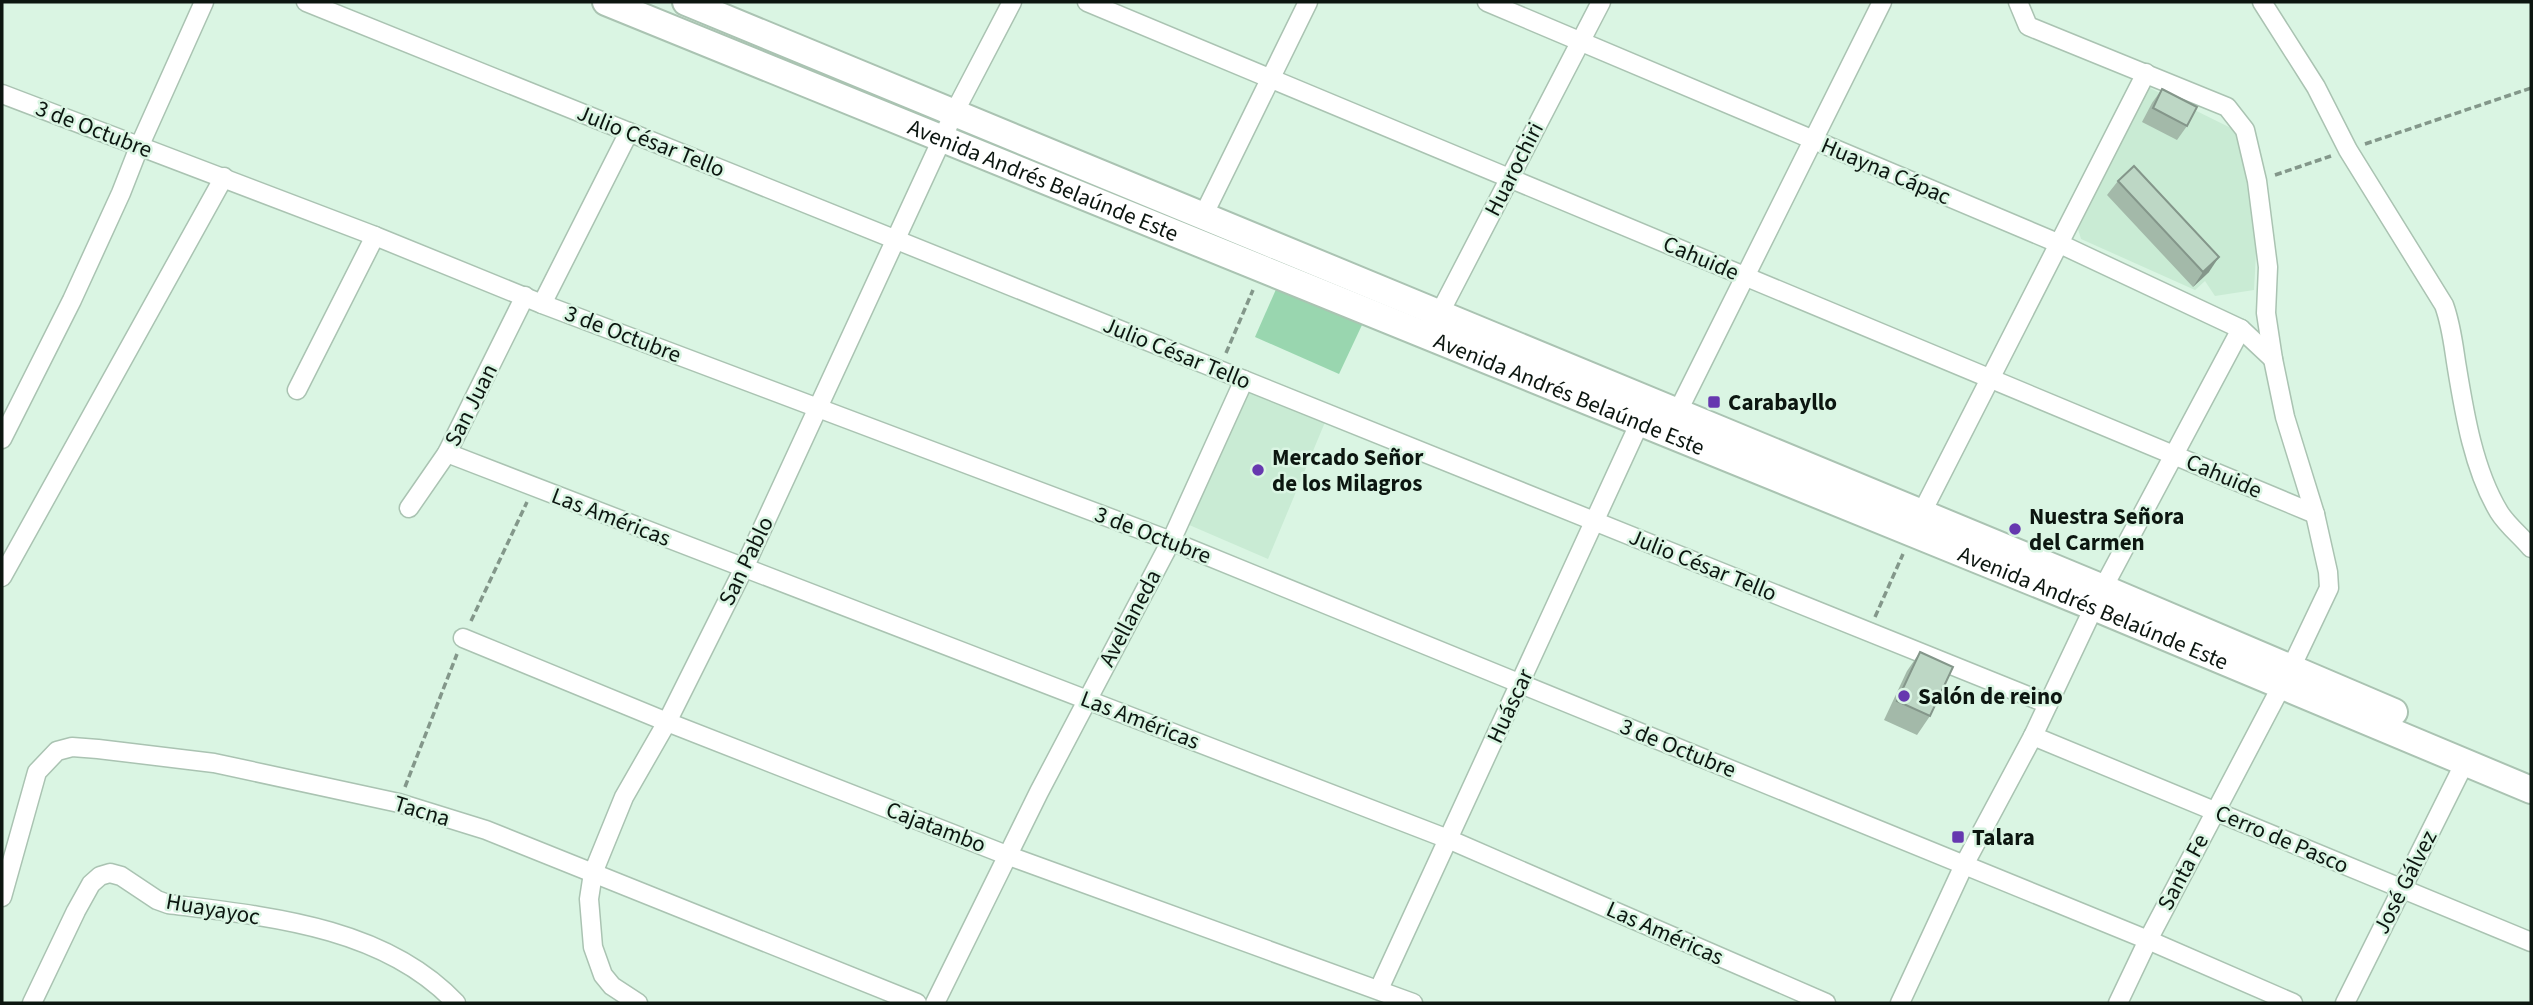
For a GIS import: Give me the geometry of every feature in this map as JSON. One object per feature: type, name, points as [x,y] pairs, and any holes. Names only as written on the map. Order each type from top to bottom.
[{"type":"street","points":[[2,439],[72,300],[204,2]]},
{"type":"street","name":"Julio César Tello","points":[[306,2],[2048,704]]},
{"type":"street","name":"Avenida Andrés Belaúnde Este","points":[[606,2],[1262,268],[1434,325],[1677,413],[1917,523]]},
{"type":"street","name":"Avenida Andrés Belaúnde Este","points":[[686,2],[723,9],[954,113],[1203,216],[1640,422],[1917,523],[2287,677],[2531,771]]},
{"type":"street","name":"San Pablo","points":[[638,1003],[612,986],[603,975],[593,947],[589,900],[593,873],[624,797],[667,722],[744,568],[954,113],[1012,2]]},
{"type":"street","name":"Cahuide","points":[[1087,2],[2315,514]]},
{"type":"street","points":[[1203,216],[1308,2]]},
{"type":"street","name":"Huayna Cápac","points":[[1487,2],[2060,244],[2241,329],[2273,359]]},
{"type":"street","name":"Huarochiri","points":[[1434,325],[1601,2]]},
{"type":"street","name":"Santa Fe","points":[[2018,2],[2028,26],[2227,107],[2245,130],[2257,181],[2268,267],[2266,313],[2273,359],[2285,417],[2315,514],[2328,572],[2329,588],[2287,677],[2148,940],[2118,1003]]},
{"type":"street","points":[[2262,2],[2316,87],[2348,150],[2444,305],[2453,332],[2455,360],[2470,435],[2481,471],[2499,513],[2531,548]]},
{"type":"street","points":[[1677,413],[1878,3]]},
{"type":"street","points":[[1917,523],[2146,73]]},
{"type":"street","name":"3 de Octubre","points":[[2,94],[224,177],[542,304],[1171,541],[2148,940],[2293,1003]]},
{"type":"street","points":[[542,304],[629,132]]},
{"type":"street","points":[[2,577],[224,177]]},
{"type":"street","points":[[297,390],[375,236]]},
{"type":"street","name":"San Juan","points":[[409,508],[447,453],[525,296]]},
{"type":"street","points":[[1904,1002],[1964,865],[2033,736],[2099,597],[2172,455],[2241,329]]},
{"type":"street","name":"Avellaneda","points":[[935,1003],[1086,699],[1171,541],[1244,380]]},
{"type":"street","name":"Huáscar","points":[[1379,989],[1640,422]]},
{"type":"street","name":"Las Américas","points":[[447,453],[1448,839],[1826,1003]]},
{"type":"street","name":"Cajatambo","points":[[463,638],[667,722],[1009,856],[1413,1003]]},
{"type":"street","name":"Avenida Andrés Belaúnde Este","points":[[2287,677],[2465,762],[2531,790]]},
{"type":"street","name":"Cerro de Pasco","points":[[2033,736],[2531,942]]},
{"type":"street","name":"Tacna","points":[[2,897],[37,772],[57,751],[72,747],[134,752],[214,763],[399,803],[486,830],[917,1003]]},
{"type":"street","name":"José Gálvez","points":[[2345,1003],[2465,762]]},
{"type":"street","name":"Huayayoc","points":[[33,1003],[86,893],[100,876],[110,873],[121,876],[156,900],[168,904],[243,914],[340,934],[414,969],[456,1003]]},
{"type":"path","points":[[2257,181],[2531,88]]},
{"type":"path","points":[[1219,369],[1262,268]]},
{"type":"path","points":[[399,803],[463,638],[517,523]]},
{"type":"path","points":[[1869,632],[1917,523]]},
{"type":"shaded area","points":[[2148,87],[2239,132],[2257,235],[2254,290],[2215,296],[2205,281],[2195,290],[2081,239],[2078,229]]},
{"type":"shaded area","name":"Mercado Señor de los Milagros","points":[[1250,384],[1328,415],[1268,559],[1187,524]]},
{"type":"green space","points":[[1277,287],[1362,325],[1339,374],[1255,337]]},
{"type":"building","points":[[2162,89],[2197,107],[2187,126],[2153,108]]},
{"type":"building","points":[[2134,166],[2219,257],[2203,272],[2118,181]]},
{"type":"building","points":[[1920,652],[1953,667],[1930,716],[1897,701]]},
{"type":"place","name":"Carabayllo","points":[[1714,402]]},
{"type":"place","name":"Mercado Señor de los Milagros","points":[[1258,470]]},
{"type":"place","name":"Nuestra Señora del Carmen","points":[[2015,529]]},
{"type":"place","name":"Salón de reino","points":[[1904,696]]},
{"type":"place","name":"Talara","points":[[1958,837]]}]
